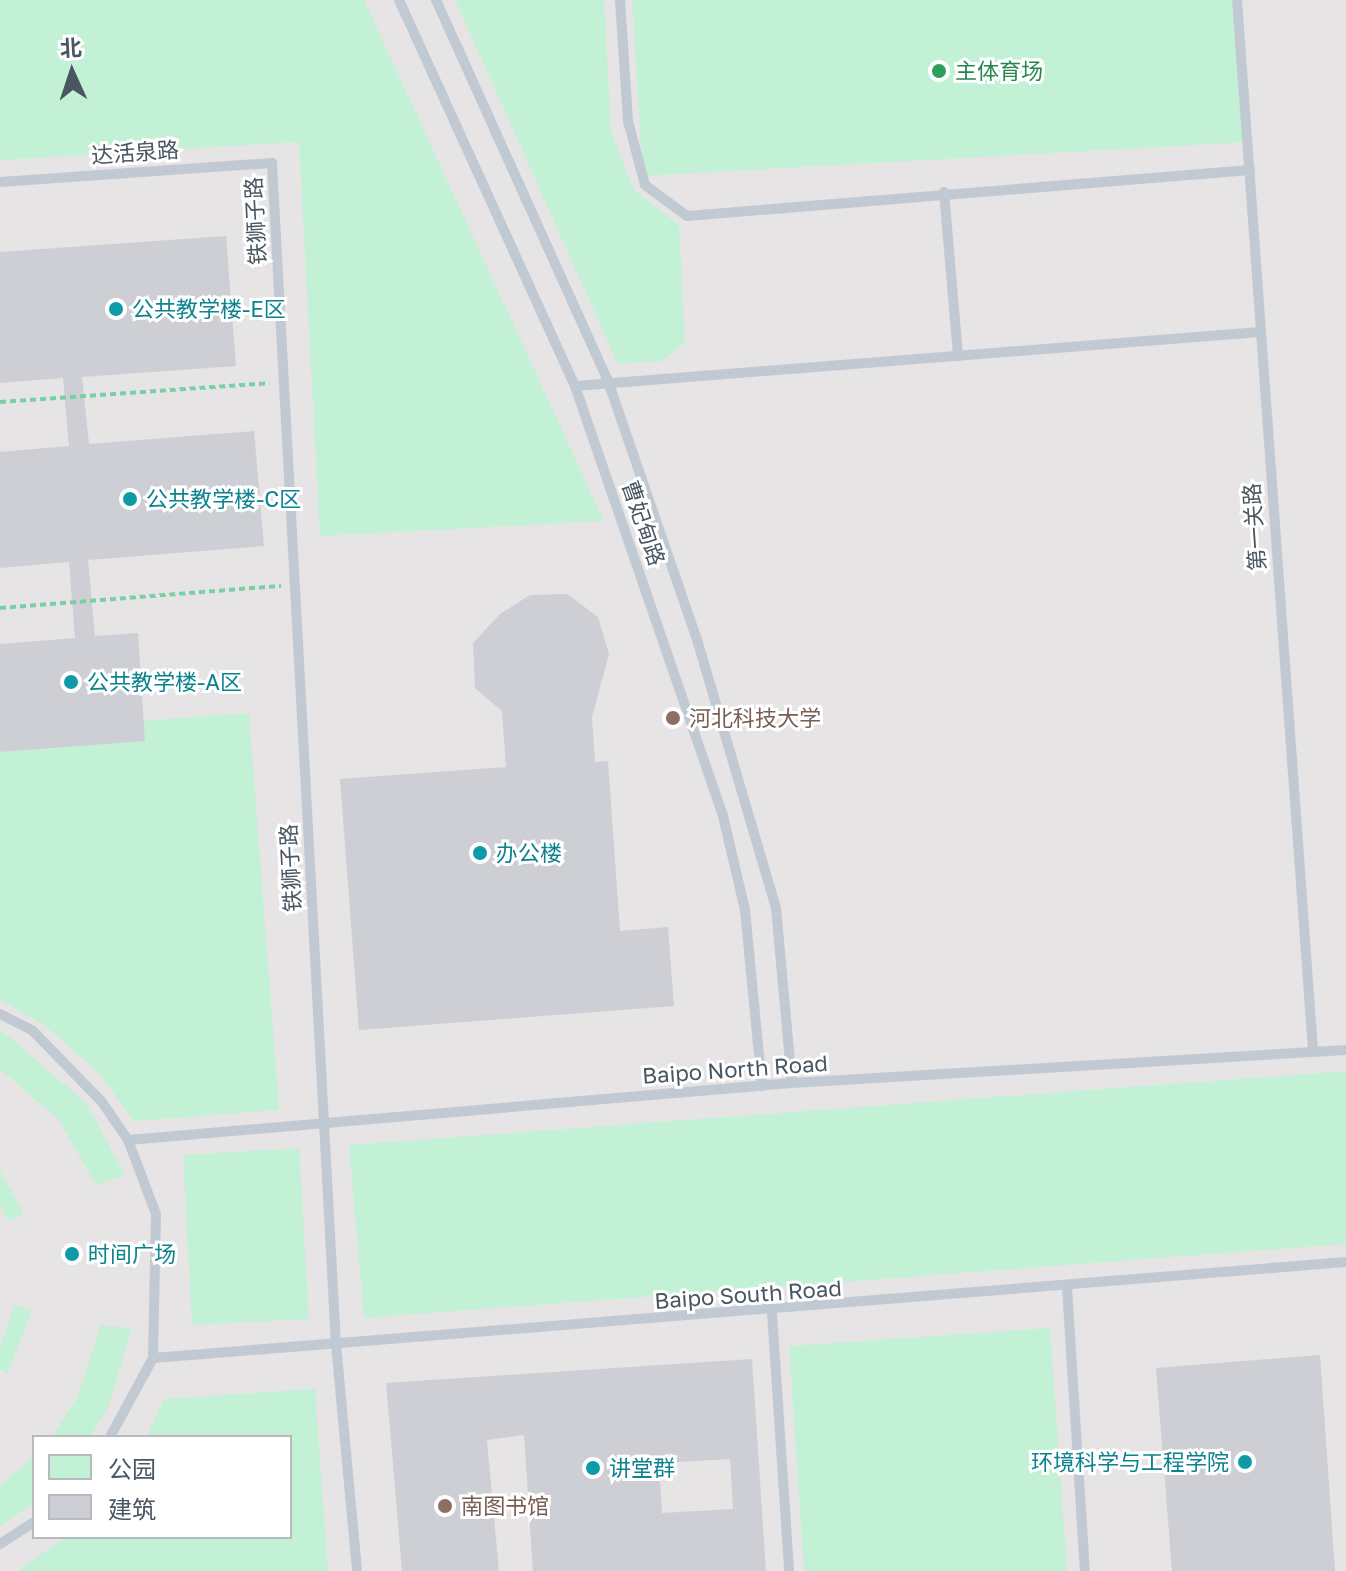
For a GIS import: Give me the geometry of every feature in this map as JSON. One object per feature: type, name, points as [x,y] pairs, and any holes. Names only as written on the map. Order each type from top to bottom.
[{"type":"lane","name":"曹妃甸路","points":[[399,0],[575,386],[723,816],[745,910],[762,1086]]},
{"type":"lane","name":"曹妃甸路","points":[[436,0],[609,384],[698,643],[776,908],[792,1083]]},
{"type":"lane","points":[[620,0],[628,121],[645,185],[687,216],[944,192],[1250,170]]},
{"type":"lane","name":"第一关路","points":[[1237,0],[1313,1051]]},
{"type":"lane","name":"达活泉路","points":[[0,182],[272,163]]},
{"type":"lane","name":"铁狮子路","points":[[272,163],[336,1344],[357,1571]]},
{"type":"lane","points":[[944,192],[958,356]]},
{"type":"lane","points":[[575,386],[1260,332]]},
{"type":"lane","points":[[0,1014],[33,1031],[102,1102],[128,1140],[156,1214],[153,1358],[111,1435]]},
{"type":"lane","name":"Baipo North Road","points":[[128,1140],[792,1083],[1346,1050]]},
{"type":"lane","name":"Baipo South Road","points":[[153,1358],[772,1313],[1346,1262]]},
{"type":"lane","points":[[1067,1287],[1085,1571]]},
{"type":"lane","points":[[772,1313],[789,1571]]},
{"type":"lane","points":[[0,1544],[32,1523]]},
{"type":"path","points":[[0,402],[284,382]]},
{"type":"path","points":[[0,608],[295,585]]},
{"type":"shaded area","name":"河北科技大学","points":[[0,0],[1346,0],[1346,1571],[0,1571]]},
{"type":"green space","points":[[0,0],[364,0],[604,521],[320,536],[299,142],[0,160]]},
{"type":"green space","points":[[455,0],[604,0],[611,132],[634,190],[679,225],[685,342],[662,361],[618,364]]},
{"type":"green space","name":"主体育场","points":[[632,0],[1237,0],[1248,142],[643,176]]},
{"type":"green space","points":[[249,713],[279,1110],[134,1121],[97,1071],[43,1024],[0,1000],[0,752],[145,741],[144,721]]},
{"type":"green space","points":[[0,1029],[86,1103],[125,1175],[96,1185],[59,1120],[0,1069]]},
{"type":"green space","points":[[1346,1071],[1346,1244],[364,1318],[349,1145]]},
{"type":"green space","points":[[299,1148],[309,1319],[192,1325],[183,1155]]},
{"type":"green space","points":[[0,1171],[24,1214],[8,1221],[0,1205]]},
{"type":"green space","points":[[14,1305],[32,1310],[7,1374],[0,1369],[0,1349]]},
{"type":"green space","points":[[101,1325],[132,1329],[108,1407],[91,1435],[53,1435],[78,1396]]},
{"type":"green space","points":[[1050,1328],[1067,1571],[804,1571],[789,1346]]},
{"type":"green space","points":[[315,1389],[328,1571],[17,1571],[63,1539],[292,1539],[292,1435],[148,1435],[164,1399]]},
{"type":"green space","points":[[32,1458],[32,1504],[0,1526],[0,1486]]},
{"type":"building","points":[[226,236],[236,366],[82,377],[89,444],[254,431],[264,546],[88,560],[95,636],[138,633],[145,741],[0,752],[0,644],[75,638],[69,562],[0,568],[0,452],[69,446],[63,378],[0,383],[0,252]]},
{"type":"building","name":"办公楼","points":[[567,594],[598,617],[609,654],[592,717],[595,762],[608,761],[620,931],[668,927],[674,1006],[359,1030],[340,779],[506,767],[502,711],[475,688],[473,643],[500,614],[530,595]]},
{"type":"building","name":"环境科学与工程学院","points":[[1320,1355],[1335,1571],[1172,1571],[1156,1368]]},
{"type":"building","points":[[752,1359],[766,1571],[533,1571],[524,1435],[487,1440],[499,1571],[402,1571],[386,1383]],"holes":[[[730,1459],[733,1509],[662,1513],[659,1463]]]},
{"type":"place","name":"主体育场","points":[[939,71]]},
{"type":"place","name":"公共教学楼-E区","points":[[116,309]]},
{"type":"place","name":"公共教学楼-C区","points":[[130,499]]},
{"type":"place","name":"公共教学楼-A区","points":[[71,682]]},
{"type":"place","name":"河北科技大学","points":[[673,718]]},
{"type":"place","name":"办公楼","points":[[480,853]]},
{"type":"place","name":"时间广场","points":[[72,1254]]},
{"type":"place","name":"环境科学与工程学院","points":[[1245,1462]]},
{"type":"place","name":"讲堂群","points":[[593,1468]]},
{"type":"place","name":"南图书馆","points":[[445,1506]]}]
